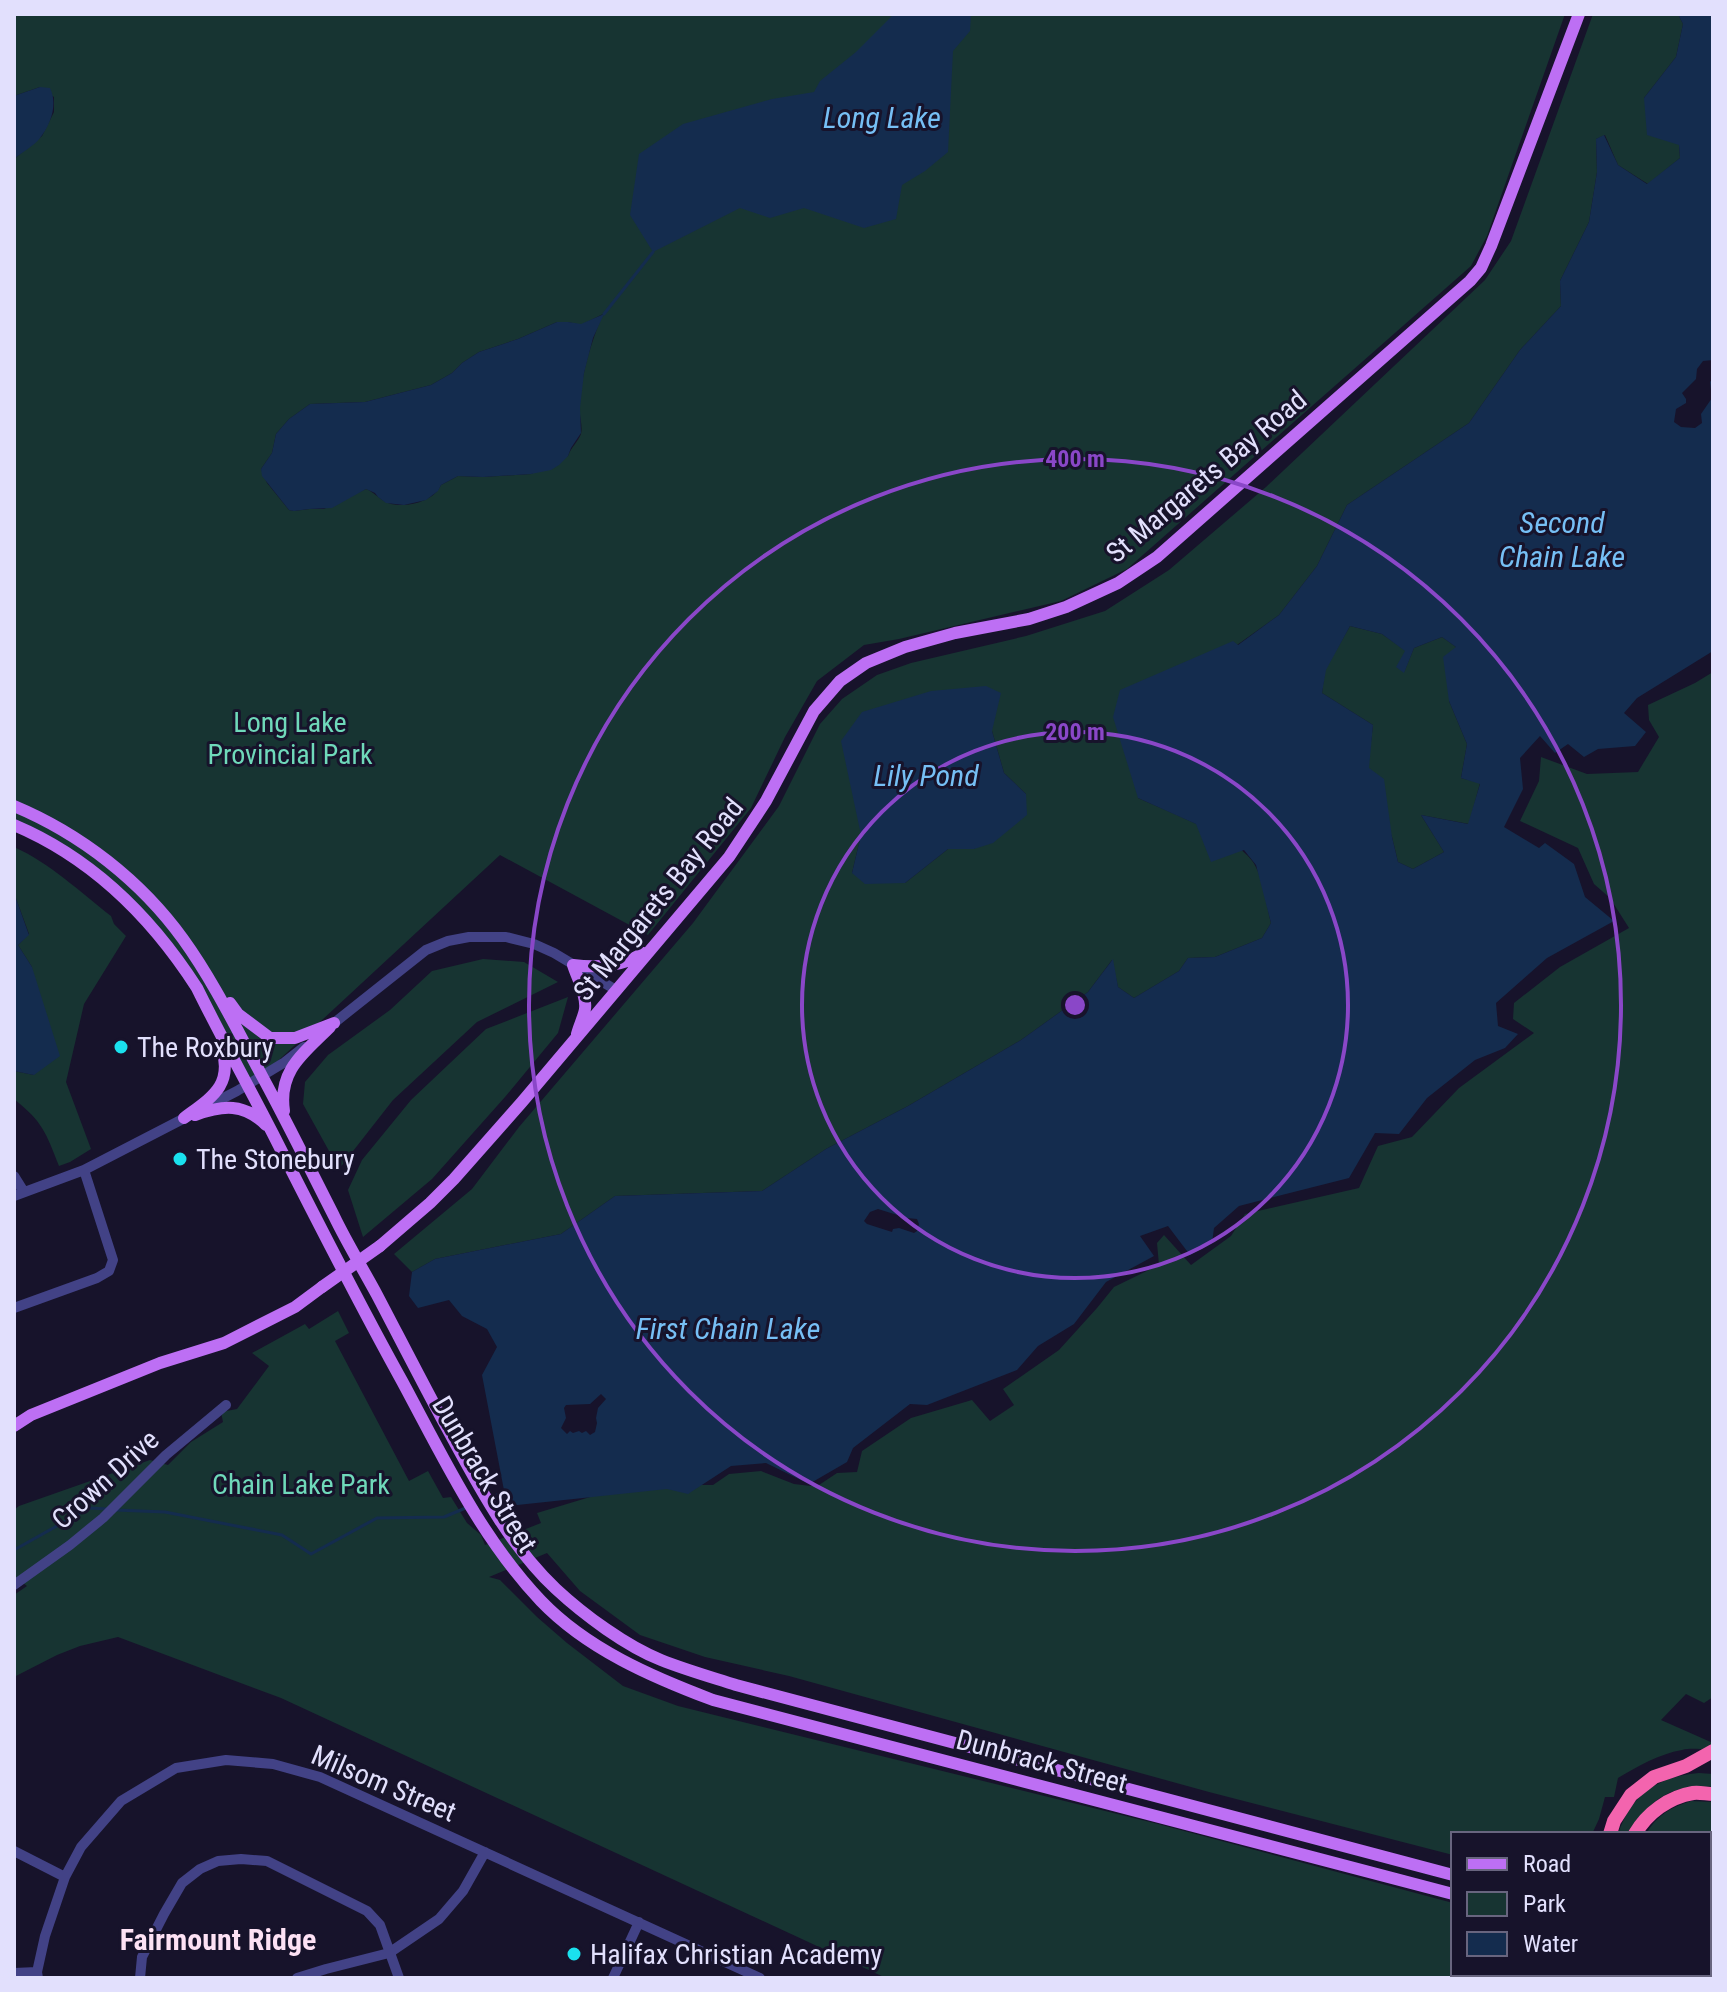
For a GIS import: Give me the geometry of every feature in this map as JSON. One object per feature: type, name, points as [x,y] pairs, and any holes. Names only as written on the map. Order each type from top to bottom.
[{"type":"highway","points":[[1611,1832],[1631,1795],[1654,1777],[1686,1766],[1713,1751]]},
{"type":"highway","points":[[1636,1832],[1641,1823],[1664,1803],[1695,1792],[1713,1794]]},
{"type":"main road","name":"St Margarets Bay Road","points":[[14,1426],[31,1415],[160,1363],[224,1343],[295,1307],[380,1246],[454,1179],[729,857],[766,801],[809,718],[840,681],[880,656],[934,638],[1048,613],[1084,600],[1134,573],[1157,557],[1470,281],[1481,268],[1491,246],[1579,14]]},
{"type":"main road","name":"Dunbrack Street","points":[[14,806],[68,833],[96,852],[148,898],[191,950],[286,1118],[342,1232],[502,1524],[522,1552],[557,1590],[600,1625],[659,1659],[736,1685],[1451,1874]]},
{"type":"main road","name":"Dunbrack Street","points":[[14,825],[70,855],[114,888],[167,944],[183,967],[272,1132],[359,1305],[487,1533],[541,1601],[567,1624],[600,1647],[665,1682],[713,1700],[1451,1893]]},
{"type":"main road","points":[[576,1039],[585,1010],[573,965],[611,966],[636,958],[652,946]]},
{"type":"main road","points":[[211,983],[238,1014],[270,1038],[295,1038],[334,1023]]},
{"type":"main road","points":[[286,1118],[282,1094],[290,1068],[334,1023]]},
{"type":"main road","points":[[184,1118],[211,1097],[225,1078],[225,1057],[215,1026]]},
{"type":"main road","points":[[184,1118],[216,1108],[236,1108],[260,1119],[272,1132]]},
{"type":"street","points":[[14,1176],[19,1194],[84,1170],[247,1086],[285,1062],[418,955],[455,939],[484,936],[513,938],[541,946],[616,990]]},
{"type":"street","points":[[14,1308],[109,1271],[113,1260],[84,1170]]},
{"type":"street","name":"Crown Drive","points":[[14,1585],[103,1518],[166,1455],[226,1405]]},
{"type":"street","name":"Milsom Street","points":[[38,1975],[45,1936],[65,1877],[81,1847],[121,1801],[176,1768],[226,1760],[273,1764],[320,1777],[639,1922],[734,1973],[760,1978]]},
{"type":"street","points":[[14,1851],[65,1877]]},
{"type":"street","points":[[297,1978],[389,1953],[439,1919],[463,1891],[485,1852]]},
{"type":"street","points":[[140,1978],[142,1957],[182,1883],[200,1869],[218,1861],[241,1859],[267,1861],[367,1911],[380,1925],[399,1978]]},
{"type":"street","points":[[613,1978],[639,1922]]},
{"type":"street","points":[[14,1973],[38,1975]]},
{"type":"green space","name":"Long Lake Provincial Park","points":[[14,14],[1565,14],[1487,236],[1471,266],[1127,569],[1061,601],[864,645],[817,681],[785,737],[751,808],[648,935],[500,855],[253,1084],[136,906],[14,821],[14,159],[42,136],[54,112],[54,97],[40,87],[14,96]],"holes":[[[603,314],[582,385],[580,437],[568,456],[531,474],[458,476],[441,485],[432,496],[410,504],[388,503],[366,489],[324,509],[294,511],[289,510],[267,483],[261,469],[272,453],[276,434],[289,419],[310,404],[365,402],[431,385],[479,352],[557,322],[581,325]]]},
{"type":"green space","points":[[1593,14],[1678,14],[1683,24],[1676,57],[1644,98],[1679,145],[1680,158],[1648,184],[1618,165],[1605,135],[1596,139],[1597,172],[1589,222],[1560,281],[1561,306],[1520,350],[1469,423],[1347,505],[1317,566],[1279,615],[1237,645],[1138,798],[1217,835],[1245,853],[1253,862],[1262,883],[1271,923],[1262,938],[1215,957],[1188,958],[1179,971],[1134,998],[1118,987],[1112,960],[1088,992],[1021,1040],[908,1106],[826,1149],[762,1191],[615,1196],[561,1234],[435,1259],[412,1272],[394,1254],[472,1189],[519,1127],[693,923],[779,806],[820,724],[842,699],[877,675],[911,663],[1026,636],[1105,611],[1169,570],[1266,487],[1485,280],[1511,241]],"holes":[[[992,731],[1004,773],[1026,794],[974,849],[948,849],[905,883],[852,873],[861,835]]]},
{"type":"green space","points":[[1350,626],[1382,634],[1406,651],[1404,672],[1414,648],[1442,637],[1456,647],[1449,701],[1467,744],[1461,778],[1480,783],[1469,824],[1421,815],[1444,852],[1413,869],[1398,862],[1368,768],[1373,725],[1322,693],[1325,670]]},
{"type":"green space","name":"Chain Lake Park","points":[[1713,672],[1713,1697],[1704,1703],[1686,1694],[1661,1720],[1713,1743],[1713,1747],[1665,1754],[1618,1778],[1614,1797],[1605,1797],[1593,1832],[1451,1832],[1451,1854],[1209,1792],[789,1676],[705,1657],[640,1635],[580,1591],[547,1553],[489,1577],[500,1580],[567,1643],[623,1686],[678,1706],[1158,1824],[1451,1902],[1451,1976],[1633,1978],[886,1978],[281,1698],[118,1637],[80,1646],[14,1677],[14,1595],[27,1586],[14,1576],[14,1510],[150,1460],[168,1465],[191,1442],[223,1422],[221,1412],[237,1409],[269,1366],[252,1353],[305,1324],[309,1329],[338,1311],[349,1333],[335,1341],[409,1481],[428,1471],[443,1498],[451,1497],[467,1523],[481,1535],[485,1545],[541,1523],[537,1513],[600,1494],[713,1485],[729,1474],[761,1471],[794,1484],[819,1485],[837,1473],[857,1472],[862,1451],[911,1418],[972,1400],[990,1421],[1014,1405],[1003,1389],[1059,1350],[1114,1287],[1159,1265],[1157,1243],[1164,1235],[1191,1265],[1231,1236],[1245,1214],[1359,1188],[1378,1146],[1412,1137],[1459,1088],[1534,1033],[1513,1019],[1514,1003],[1560,967],[1629,928],[1610,898],[1594,884],[1578,848],[1520,821],[1539,781],[1541,757],[1587,774],[1638,772],[1659,737],[1649,720],[1648,705]]},
{"type":"green space","points":[[14,847],[40,861],[76,888],[111,916],[126,936],[84,1004],[66,1082],[91,1149],[59,1166],[42,1129],[14,1099],[14,1071],[34,1075],[32,967],[18,945],[29,934],[14,893]]},
{"type":"green space","points":[[483,959],[524,962],[558,982],[477,1022],[393,1100],[339,1169],[303,1104],[305,1082],[328,1055],[390,1010],[432,971]]},
{"type":"green space","points":[[568,997],[558,1033],[505,1097],[432,1179],[363,1237],[348,1190],[362,1160],[411,1100],[486,1029]]},
{"type":"green space","points":[[1713,1774],[1713,1787],[1674,1791],[1645,1811],[1631,1832],[1619,1832],[1631,1808],[1648,1790],[1684,1775]]},
{"type":"green space","points":[[1691,1801],[1713,1802],[1713,1935],[1711,1832],[1647,1832],[1654,1822],[1677,1806]]},
{"type":"green space","points":[[1713,1972],[1713,1978],[1650,1976],[1711,1976]]},
{"type":"water","name":"Long Lake","points":[[894,14],[971,14],[970,31],[953,51],[948,152],[902,185],[896,219],[864,228],[804,208],[770,218],[740,208],[653,252],[630,215],[639,154],[683,124],[772,99],[814,92],[820,81],[856,52]]},
{"type":"water","points":[[1678,14],[1713,14],[1713,360],[1703,361],[1697,369],[1696,379],[1682,393],[1686,403],[1676,409],[1674,422],[1681,427],[1695,428],[1702,423],[1701,414],[1712,398],[1710,382],[1713,378],[1713,651],[1637,698],[1624,713],[1646,732],[1635,746],[1598,749],[1584,757],[1568,744],[1555,753],[1540,736],[1520,758],[1523,789],[1504,827],[1539,848],[1545,843],[1574,864],[1585,897],[1614,921],[1547,958],[1496,1003],[1498,1026],[1518,1034],[1505,1048],[1475,1060],[1427,1098],[1399,1134],[1375,1133],[1349,1178],[1239,1206],[1214,1228],[1212,1243],[1190,1255],[1168,1226],[1140,1236],[1154,1256],[1106,1282],[1074,1324],[1038,1346],[1017,1370],[927,1405],[910,1404],[853,1448],[847,1462],[809,1484],[766,1463],[731,1466],[688,1494],[667,1489],[507,1506],[482,1375],[497,1347],[487,1329],[462,1316],[449,1300],[418,1308],[409,1296],[412,1272],[435,1259],[561,1234],[615,1196],[762,1191],[826,1149],[908,1106],[1021,1040],[1088,992],[1113,959],[1118,987],[1134,998],[1179,971],[1188,958],[1215,957],[1262,938],[1271,923],[1256,865],[1244,850],[1211,862],[1196,824],[1138,798],[1113,717],[1120,690],[1233,641],[1238,645],[1279,615],[1317,566],[1347,505],[1469,423],[1520,350],[1561,306],[1560,281],[1589,222],[1597,172],[1596,139],[1604,135],[1618,165],[1647,184],[1680,158],[1679,145],[1647,135],[1644,98],[1676,57],[1683,24]],"holes":[[[1350,626],[1382,634],[1405,651],[1396,667],[1404,673],[1414,648],[1442,637],[1456,647],[1443,657],[1449,701],[1467,744],[1461,778],[1480,784],[1468,824],[1421,815],[1444,852],[1413,869],[1398,862],[1384,779],[1369,768],[1373,725],[1322,693],[1326,670]],[[878,1209],[917,1219],[917,1231],[914,1233],[899,1228],[892,1232],[867,1224],[864,1221],[870,1212]],[[601,1394],[606,1399],[598,1408],[595,1432],[590,1435],[586,1431],[570,1431],[567,1434],[561,1428],[566,1418],[566,1405],[590,1404]]]},
{"type":"water","points":[[40,87],[50,88],[52,94],[50,120],[37,141],[14,159],[14,96]]},
{"type":"water","points":[[604,314],[593,338],[584,373],[581,433],[568,456],[551,470],[531,474],[458,476],[441,485],[426,500],[404,505],[386,503],[366,489],[332,508],[294,511],[289,510],[262,476],[261,469],[272,453],[276,434],[289,419],[310,404],[365,402],[431,385],[479,352],[557,322],[581,324]]},
{"type":"water","name":"Lily Pond","points":[[986,686],[1001,693],[992,731],[1004,773],[1026,794],[1027,815],[993,843],[974,849],[948,849],[905,883],[865,884],[852,873],[861,835],[841,741],[862,712],[931,691]]},
{"type":"water","points":[[14,893],[29,935],[18,945],[32,967],[60,1056],[34,1075],[14,1071]]},
{"type":"waterway","points":[[604,314],[653,252]]},
{"type":"waterway","points":[[490,1498],[505,1491]]},
{"type":"waterway","points":[[115,1510],[165,1512],[282,1535],[311,1554],[377,1518],[444,1517],[468,1507]]},
{"type":"waterway","points":[[14,1550],[89,1508],[108,1509]]},
{"type":"place","name":"The Roxbury","points":[[121,1047]]},
{"type":"place","name":"The Stonebury","points":[[180,1159]]},
{"type":"place","name":"Halifax Christian Academy","points":[[574,1954]]},
{"type":"district","name":"Fairmount Ridge","points":[[218,1940]]},
{"type":"water label","name":"Second Chain Lake","points":[[1562,540]]},
{"type":"water label","name":"First Chain Lake","points":[[728,1329]]}]
